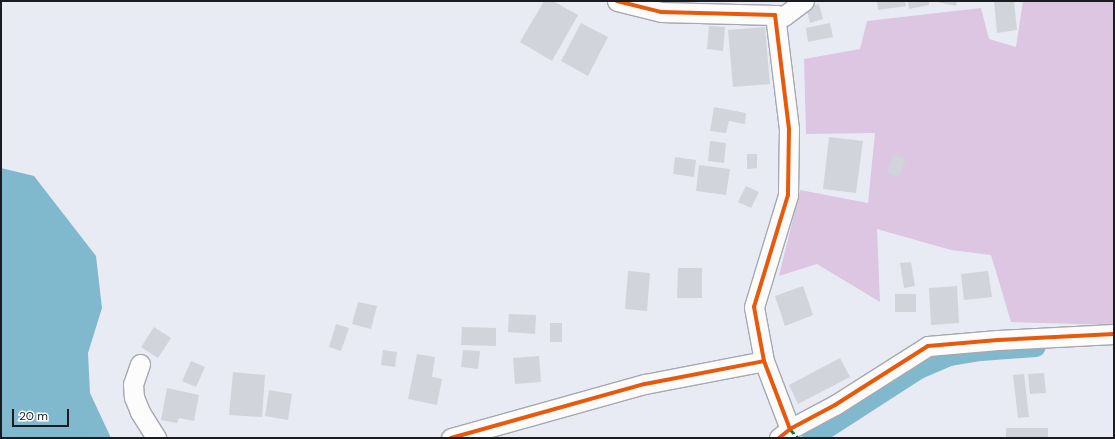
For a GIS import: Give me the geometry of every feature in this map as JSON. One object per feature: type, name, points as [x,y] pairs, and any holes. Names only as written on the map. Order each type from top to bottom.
[{"type":"street","points":[[616,1],[661,12],[775,14],[784,16],[804,1]]},
{"type":"street","points":[[775,14],[789,129],[788,195],[754,307],[764,361],[784,433],[835,405],[928,346],[998,340],[1114,334]]},
{"type":"street","points":[[451,438],[645,384],[764,361]]},
{"type":"street","points":[[140,364],[133,384],[134,397],[140,412],[156,438]]},
{"type":"shaded area","points":[[1023,1],[1114,1],[1114,325],[1011,322],[991,255],[951,250],[877,229],[880,302],[817,264],[779,276],[800,190],[868,203],[875,133],[806,134],[804,59],[860,49],[867,21],[981,8],[989,39],[1016,47]]},
{"type":"water","points":[[1,168],[34,176],[96,256],[102,308],[88,353],[90,393],[111,438],[1,438]]},
{"type":"building","points":[[544,1],[553,1],[578,15],[552,61],[520,42]]},
{"type":"building","points":[[877,1],[905,1],[906,6],[878,10]]},
{"type":"building","points":[[908,1],[929,1],[929,5],[909,9]]},
{"type":"building","points":[[933,1],[957,1],[956,6]]},
{"type":"building","points":[[994,1],[1014,1],[1017,30],[997,33]]},
{"type":"building","points":[[819,4],[823,19],[810,23],[806,7]]},
{"type":"building","points":[[581,23],[608,37],[588,76],[561,61]]},
{"type":"building","points":[[830,23],[833,37],[808,42],[806,28]]},
{"type":"building","points":[[709,26],[725,27],[723,51],[707,49]]},
{"type":"building","points":[[765,27],[770,84],[733,87],[728,30]]},
{"type":"building","points":[[714,107],[746,113],[745,124],[729,121],[726,133],[710,131]]},
{"type":"building","points":[[829,137],[863,141],[856,193],[823,189]]},
{"type":"building","points":[[710,141],[726,143],[724,163],[708,161]]},
{"type":"building","points":[[747,154],[757,154],[757,168],[747,169]]},
{"type":"building","points":[[893,155],[906,159],[899,177],[887,173]]},
{"type":"building","points":[[675,157],[696,160],[694,177],[673,174]]},
{"type":"building","points":[[699,165],[730,169],[726,195],[696,191]]},
{"type":"building","points":[[746,186],[759,192],[751,208],[738,202]]},
{"type":"building","points":[[911,262],[915,286],[904,288],[900,263]]},
{"type":"building","points":[[678,268],[702,268],[702,298],[677,298]]},
{"type":"building","points":[[628,271],[650,273],[647,311],[625,309]]},
{"type":"building","points":[[988,271],[992,297],[964,300],[961,274]]},
{"type":"building","points":[[803,286],[813,315],[785,326],[775,296]]},
{"type":"building","points":[[957,286],[959,323],[931,325],[929,288]]},
{"type":"building","points":[[895,294],[916,294],[916,312],[895,312]]},
{"type":"building","points":[[358,302],[377,306],[371,329],[352,324]]},
{"type":"building","points":[[509,314],[536,315],[535,334],[508,332]]},
{"type":"building","points":[[550,323],[562,323],[562,342],[550,342]]},
{"type":"building","points":[[336,324],[349,328],[341,351],[329,347]]},
{"type":"building","points":[[154,327],[171,338],[158,358],[141,347]]},
{"type":"building","points":[[462,327],[496,328],[496,346],[461,345]]},
{"type":"building","points":[[383,350],[397,352],[395,367],[381,365]]},
{"type":"building","points":[[463,350],[480,351],[478,369],[461,367]]},
{"type":"building","points":[[417,354],[435,357],[432,377],[442,379],[437,405],[408,399]]},
{"type":"building","points":[[539,356],[541,382],[515,384],[513,358]]},
{"type":"building","points":[[840,358],[850,377],[798,404],[789,385]]},
{"type":"building","points":[[191,361],[205,367],[196,387],[182,381]]},
{"type":"building","points":[[233,372],[265,375],[262,417],[229,415]]},
{"type":"building","points":[[1044,373],[1046,393],[1030,394],[1028,374]]},
{"type":"building","points":[[1024,374],[1029,417],[1018,418],[1013,375]]},
{"type":"building","points":[[167,388],[199,395],[194,421],[179,418],[177,423],[161,420]]},
{"type":"building","points":[[269,390],[292,394],[288,420],[265,416]]},
{"type":"building","points":[[1006,428],[1048,428],[1048,438],[1006,438]]},
{"type":"waterway","points":[[812,438],[919,369],[949,356],[981,351],[1036,347]]},
{"type":"marked path","points":[[790,429],[798,438]]},
{"type":"cycle path","points":[[617,1],[661,12],[775,15],[789,129],[788,195],[754,307],[764,361],[790,429]]},
{"type":"cycle path","points":[[779,438],[790,429],[835,405],[928,346],[998,340],[1114,334]]},
{"type":"cycle path","points":[[451,438],[645,384],[764,361]]}]
